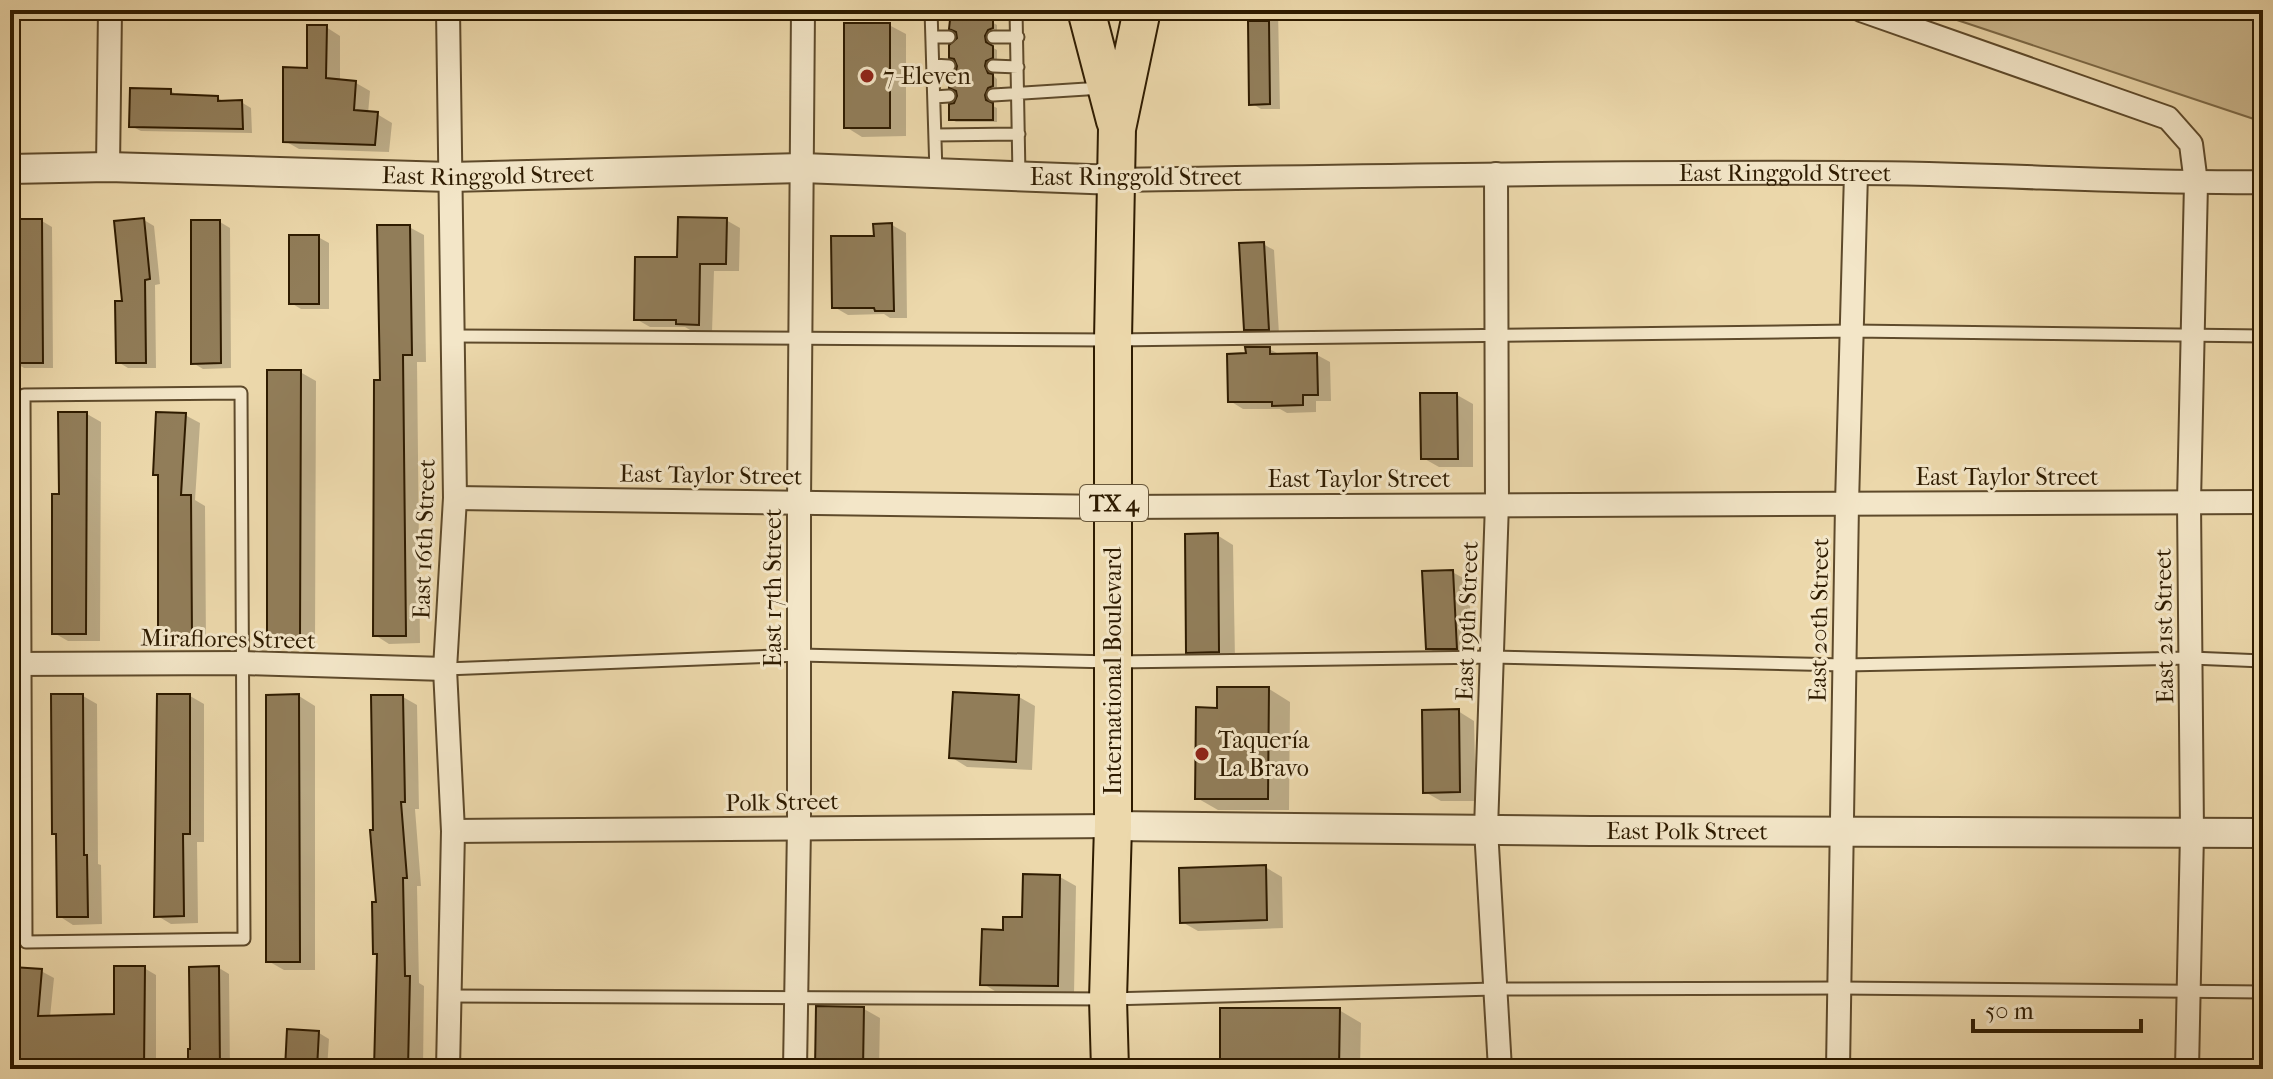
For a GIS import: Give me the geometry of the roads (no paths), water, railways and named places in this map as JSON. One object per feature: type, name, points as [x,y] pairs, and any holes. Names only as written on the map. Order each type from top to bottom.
[{"type":"main road","name":"International Boulevard","points":[[1110,1069],[1108,999],[1113,826],[1113,340],[1117,129],[1142,10]]},
{"type":"main road","name":"International Boulevard","points":[[1086,11],[1117,129]]},
{"type":"street","points":[[108,167],[110,10]]},
{"type":"street","name":"East 16th Street","points":[[448,10],[455,498],[445,669],[453,831],[448,1069]]},
{"type":"street","name":"East 17th Street","points":[[795,1069],[803,10]]},
{"type":"street","name":"East 21st Street","points":[[1861,10],[2168,118],[2191,144],[2196,183],[2189,502],[2192,833],[2187,1069]]},
{"type":"street","name":"East Ringgold Street","points":[[10,169],[108,167],[450,177],[802,168],[1117,180],[1496,174],[1856,173],[2196,183],[2263,182]]},
{"type":"street","name":"East 20th Street","points":[[1838,1069],[1856,173]]},
{"type":"street","name":"East 19th Street","points":[[1496,174],[1497,503],[1486,829],[1500,1069]]},
{"type":"street","name":"East Taylor Street","points":[[455,498],[1114,507],[2263,502]]},
{"type":"street","name":"Miraflores Street","points":[[18,664],[243,663],[445,669]]},
{"type":"street","name":"Polk Street","points":[[453,831],[1113,826]]},
{"type":"street","name":"East Polk Street","points":[[1113,826],[1842,833],[2263,833]]},
{"type":"lane","points":[[936,173],[932,11],[950,12]]},
{"type":"lane","points":[[1017,11],[1019,176]]},
{"type":"lane","points":[[993,12],[1086,11]]},
{"type":"lane","points":[[932,37],[949,37]]},
{"type":"lane","points":[[993,37],[1018,37]]},
{"type":"lane","points":[[933,65],[949,66]]},
{"type":"lane","points":[[993,66],[1018,67]]},
{"type":"lane","points":[[993,95],[1107,88]]},
{"type":"lane","points":[[934,97],[949,96]]},
{"type":"lane","points":[[935,135],[1019,134]]},
{"type":"lane","points":[[452,336],[1113,340],[1852,331],[2263,336]]},
{"type":"lane","points":[[241,393],[244,939],[26,942],[18,664],[24,395],[241,393]]},
{"type":"lane","points":[[445,669],[799,655],[1112,662],[1492,657],[1845,665],[2191,658],[2263,661]]},
{"type":"lane","points":[[448,996],[1108,999],[1495,989],[1839,988],[2263,992]]},
{"type":"place","name":"7-Eleven","points":[[867,76]]},
{"type":"place","name":"Taquería La Bravo","points":[[1202,754]]}]
